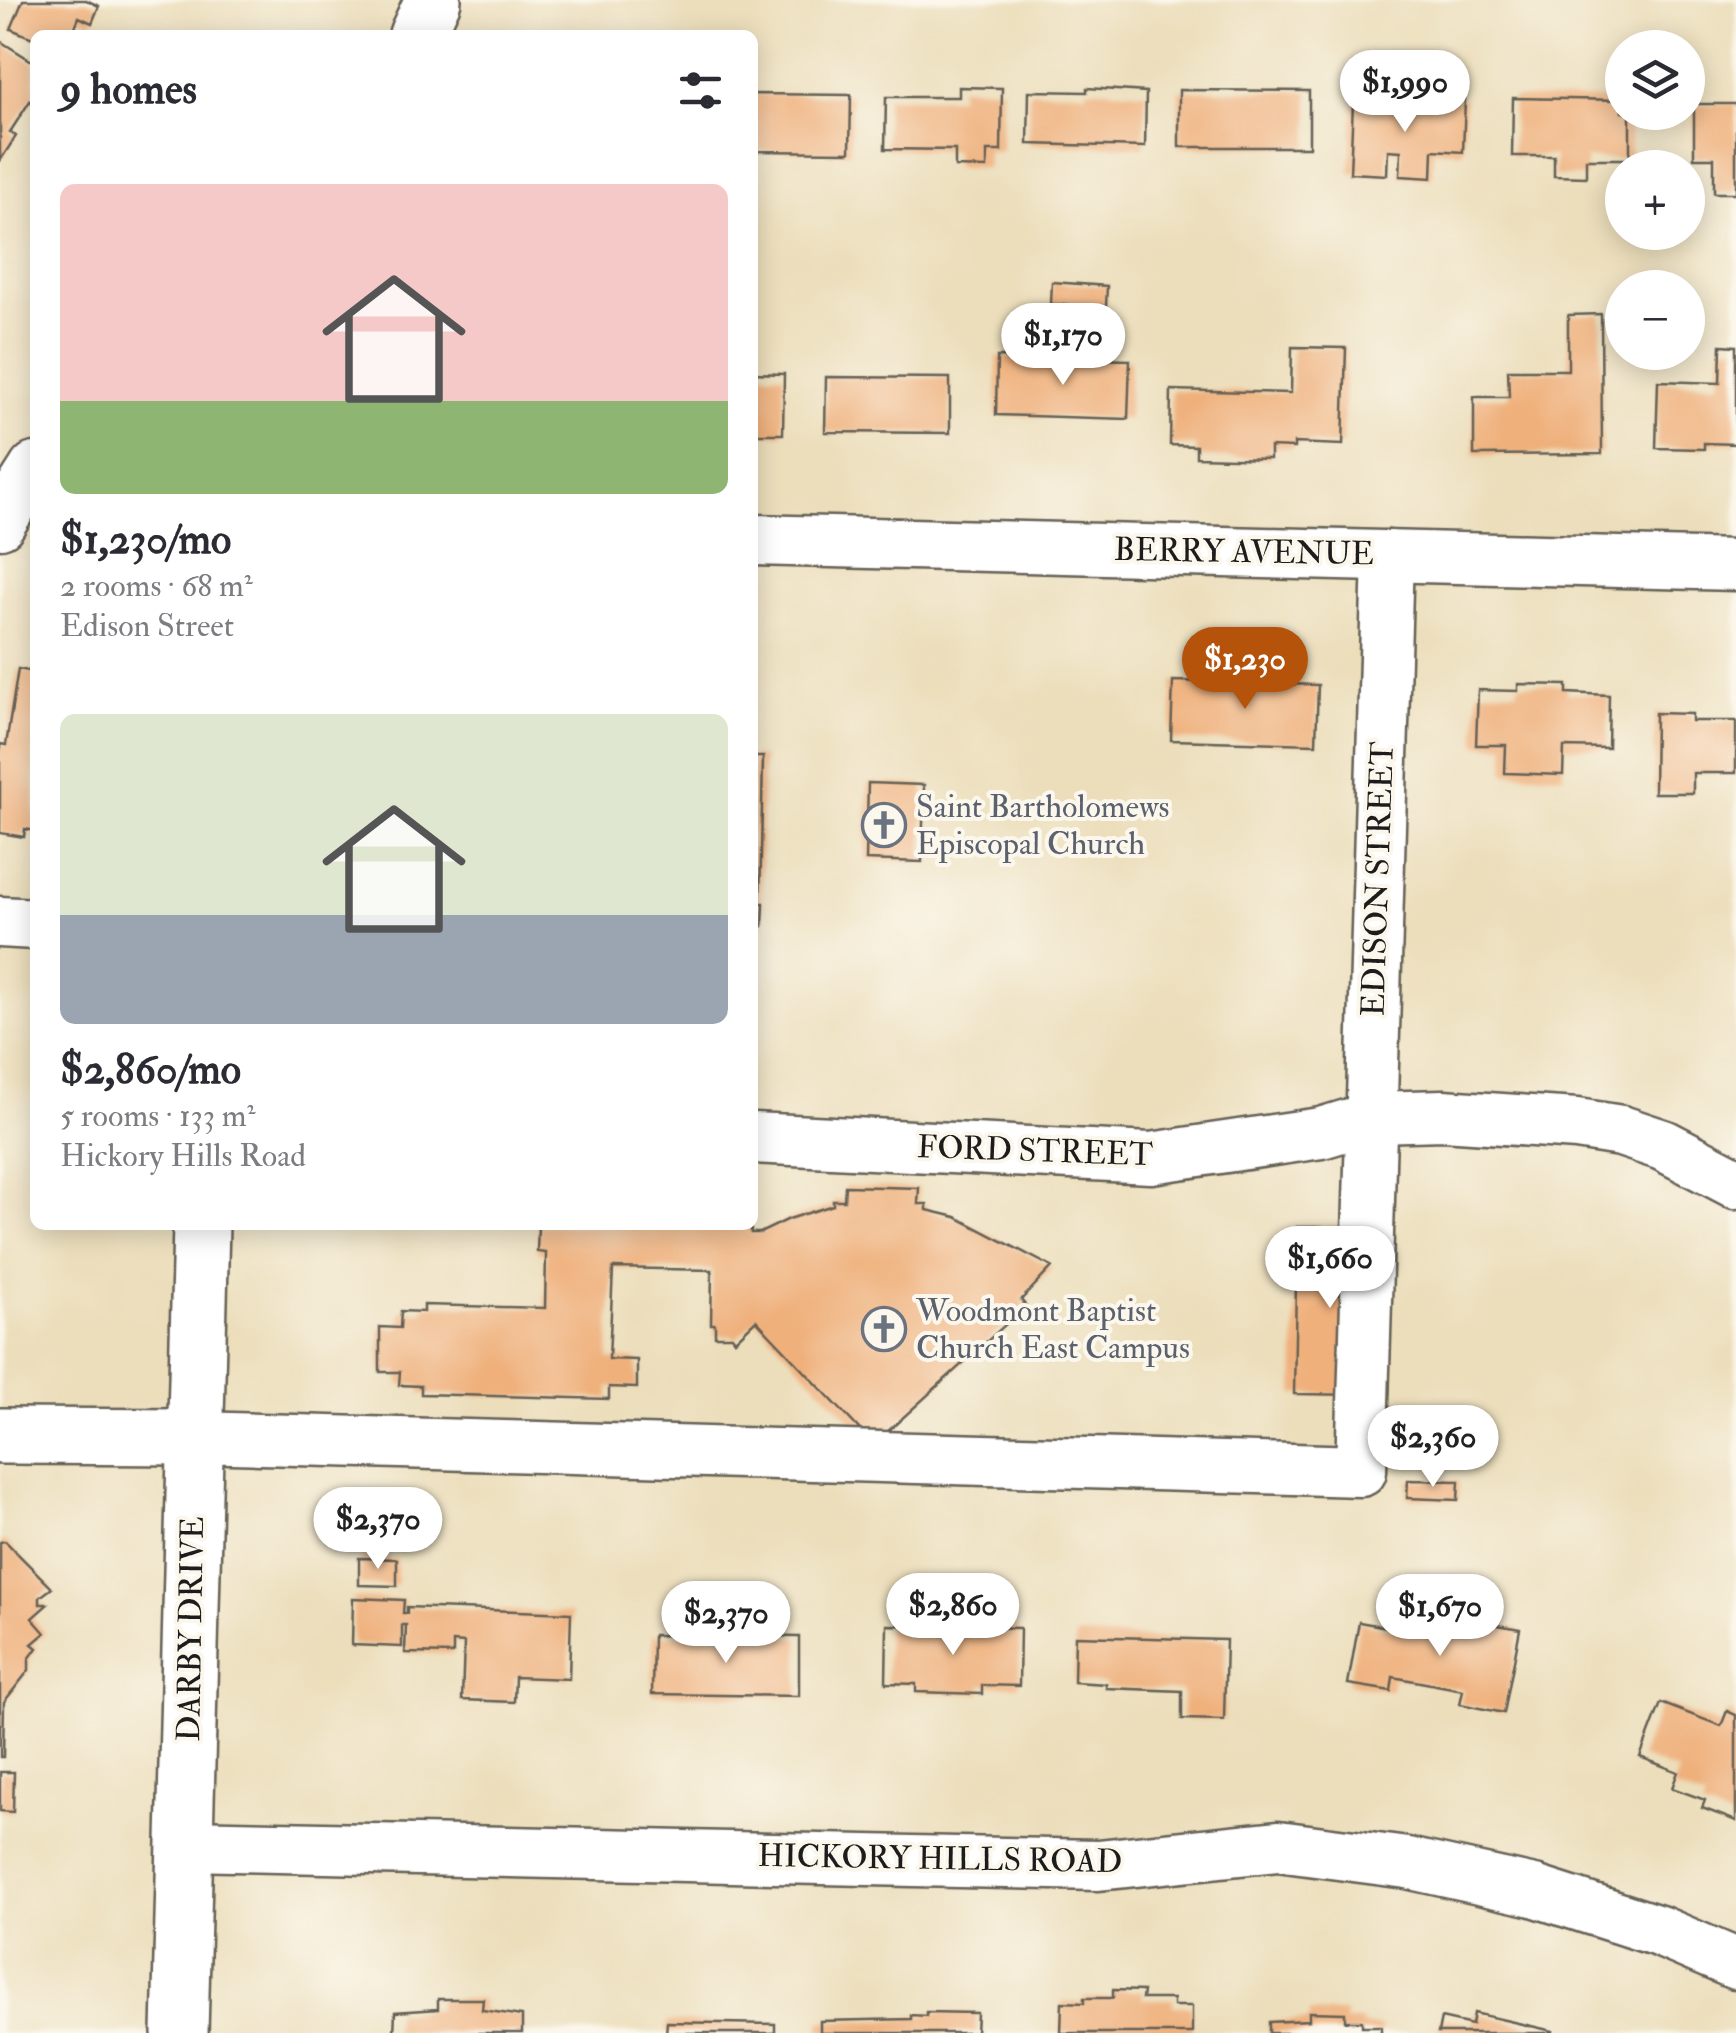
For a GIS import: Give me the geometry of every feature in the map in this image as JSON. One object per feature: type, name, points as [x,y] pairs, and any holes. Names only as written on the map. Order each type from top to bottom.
[{"type":"main road","points":[[420,30],[433,0]]},
{"type":"main road","name":"DARBY DRIVE","points":[[180,2033],[202,1230]]},
{"type":"main road","points":[[0,1436],[195,1436]]},
{"type":"street","points":[[0,523],[30,476]]},
{"type":"street","name":"BERRY AVENUE","points":[[758,540],[1736,564]]},
{"type":"street","name":"EDISON STREET","points":[[195,1436],[1362,1471],[1388,556]]},
{"type":"street","points":[[0,922],[30,924]]},
{"type":"street","name":"FORD STREET","points":[[758,1138],[1151,1158],[1321,1133],[1374,1117],[1443,1114],[1620,1131],[1663,1145],[1736,1183]]},
{"type":"street","name":"HICKORY HILLS ROAD","points":[[186,1844],[1098,1865],[1278,1846],[1408,1863],[1534,1891],[1659,1931],[1736,1964]]},
{"type":"building","points":[[23,0],[86,0],[99,6],[92,23],[79,17],[74,30],[30,30],[30,37],[11,29]]},
{"type":"building","points":[[0,41],[30,60],[30,101],[10,132],[16,136],[0,161]]},
{"type":"building","points":[[959,87],[1002,88],[1001,151],[987,151],[987,168],[955,167],[955,150],[885,149],[886,97],[959,97]]},
{"type":"building","points":[[1087,88],[1146,92],[1145,147],[1028,144],[1029,91],[1087,92]]},
{"type":"building","points":[[1179,90],[1309,91],[1309,147],[1179,147]]},
{"type":"building","points":[[758,94],[851,95],[850,152],[758,151]]},
{"type":"building","points":[[1424,98],[1465,99],[1463,152],[1433,150],[1432,178],[1400,176],[1401,151],[1388,150],[1387,175],[1350,173],[1353,103],[1424,105]]},
{"type":"building","points":[[1513,98],[1605,100],[1605,130],[1630,130],[1630,150],[1605,150],[1605,159],[1586,159],[1586,177],[1554,176],[1554,156],[1512,156]]},
{"type":"building","points":[[1705,104],[1736,104],[1736,193],[1714,193],[1714,158],[1705,158],[1705,150],[1694,150],[1694,130],[1705,130]]},
{"type":"building","points":[[1052,282],[1107,286],[1106,307],[1051,304]]},
{"type":"building","points":[[1601,314],[1602,454],[1474,455],[1474,397],[1509,397],[1508,370],[1568,370],[1568,315]]},
{"type":"building","points":[[1721,345],[1736,346],[1736,444],[1704,443],[1704,449],[1656,448],[1658,381],[1720,383]]},
{"type":"building","points":[[1292,347],[1346,348],[1343,445],[1294,443],[1294,448],[1270,447],[1270,459],[1196,457],[1196,446],[1170,445],[1171,390],[1291,393]]},
{"type":"building","points":[[997,357],[1130,360],[1128,419],[996,415]]},
{"type":"building","points":[[758,373],[784,374],[783,434],[758,434]]},
{"type":"building","points":[[826,377],[950,378],[950,433],[825,432]]},
{"type":"building","points":[[18,669],[30,671],[30,830],[25,829],[24,837],[0,833],[0,744],[6,745]]},
{"type":"building","points":[[1173,681],[1318,685],[1316,744],[1171,740]]},
{"type":"building","points":[[1518,684],[1567,685],[1567,693],[1609,695],[1608,748],[1564,747],[1563,775],[1505,773],[1506,745],[1476,745],[1478,690],[1518,691]]},
{"type":"building","points":[[1655,713],[1692,714],[1692,721],[1736,721],[1736,773],[1693,773],[1693,793],[1654,793]]},
{"type":"building","points":[[758,757],[763,757],[760,903],[764,903],[763,926],[759,925],[758,957]]},
{"type":"building","points":[[868,783],[924,785],[922,862],[866,860]]},
{"type":"building","points":[[845,1186],[919,1188],[918,1204],[927,1204],[927,1210],[956,1217],[1052,1267],[1021,1300],[1026,1306],[886,1433],[862,1432],[756,1320],[735,1340],[732,1336],[715,1336],[715,1324],[711,1324],[712,1270],[613,1268],[609,1359],[637,1360],[637,1388],[609,1387],[609,1399],[421,1394],[421,1386],[399,1385],[400,1372],[380,1372],[380,1327],[400,1328],[401,1311],[424,1312],[424,1305],[545,1308],[546,1253],[537,1252],[538,1230],[760,1233],[833,1205],[833,1200],[844,1200]]},
{"type":"building","points":[[1297,1227],[1366,1227],[1364,1395],[1294,1394]]},
{"type":"building","points":[[1408,1480],[1459,1481],[1458,1500],[1407,1498]]},
{"type":"building","points":[[5,1541],[52,1588],[40,1597],[40,1604],[48,1604],[32,1618],[45,1633],[32,1644],[37,1648],[29,1659],[29,1670],[4,1702],[0,1757],[0,1542]]},
{"type":"building","points":[[359,1558],[397,1559],[397,1586],[359,1585]]},
{"type":"building","points":[[353,1598],[404,1600],[403,1613],[407,1613],[407,1607],[571,1613],[569,1679],[515,1677],[514,1702],[462,1700],[464,1643],[453,1642],[453,1654],[405,1653],[406,1625],[402,1625],[402,1647],[352,1645]]},
{"type":"building","points":[[1436,1614],[1520,1629],[1504,1713],[1460,1704],[1463,1690],[1393,1677],[1391,1691],[1348,1684],[1359,1622],[1432,1635]]},
{"type":"building","points":[[887,1625],[1020,1628],[1019,1686],[982,1685],[982,1694],[916,1692],[916,1684],[886,1683]]},
{"type":"building","points":[[653,1635],[799,1637],[799,1696],[652,1694]]},
{"type":"building","points":[[1075,1636],[1226,1640],[1224,1720],[1182,1719],[1182,1691],[1106,1688],[1106,1684],[1074,1682]]},
{"type":"building","points":[[1661,1703],[1721,1726],[1727,1711],[1736,1715],[1736,1821],[1702,1808],[1705,1800],[1672,1788],[1678,1772],[1640,1757]]},
{"type":"building","points":[[0,1772],[14,1772],[13,1812],[0,1811]]},
{"type":"building","points":[[1113,1990],[1143,1991],[1142,1999],[1173,1999],[1173,2006],[1192,2006],[1192,2033],[1061,2033],[1062,2002],[1113,1998]]},
{"type":"building","points":[[438,1999],[483,1999],[482,2010],[522,2016],[522,2033],[394,2033],[395,2012],[438,2009]]},
{"type":"building","points":[[926,2012],[977,2013],[976,2033],[820,2033],[820,2021],[911,2019],[911,2015],[926,2016]]},
{"type":"building","points":[[1309,2012],[1345,2013],[1345,2021],[1381,2026],[1381,2033],[1269,2033],[1269,2022],[1309,2020]]},
{"type":"building","points":[[1474,2013],[1553,2033],[1438,2033],[1441,2018],[1472,2025]]},
{"type":"building","points":[[667,2022],[775,2024],[775,2033],[666,2033]]},
{"type":"place","name":"Saint Bartholomews Episcopal Church","points":[[884,825]]},
{"type":"place","name":"Woodmont Baptist Church East Campus","points":[[884,1329]]}]
